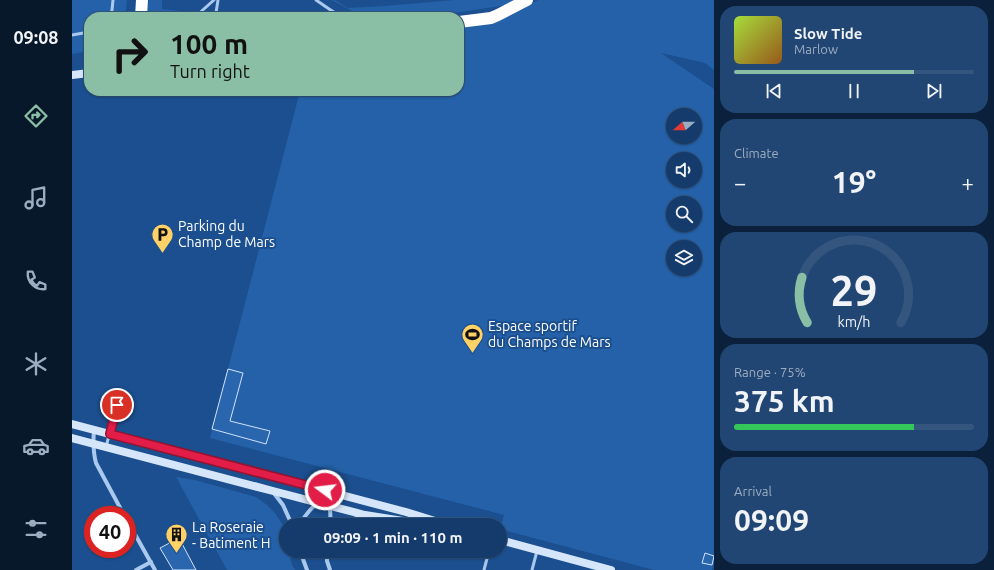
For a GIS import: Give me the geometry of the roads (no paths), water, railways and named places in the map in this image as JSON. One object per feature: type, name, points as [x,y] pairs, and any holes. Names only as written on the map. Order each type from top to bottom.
[{"type":"highway","points":[[141,12],[142,0]]},
{"type":"highway","points":[[464,21],[498,16],[527,0]]},
{"type":"street","points":[[72,75],[84,74]]},
{"type":"street","points":[[72,424],[425,518]]},
{"type":"street","points":[[94,430],[92,443],[94,457],[99,470],[119,506]]},
{"type":"street","points":[[72,438],[330,506],[389,518]]},
{"type":"street","points":[[273,491],[283,505],[289,518]]},
{"type":"street","points":[[304,518],[317,502],[329,493]]},
{"type":"street","points":[[329,493],[330,518]]},
{"type":"street","points":[[355,518],[366,514]]},
{"type":"street","points":[[136,536],[155,570]]},
{"type":"street","points":[[507,542],[611,570]]},
{"type":"street","points":[[302,558],[307,570]]},
{"type":"street","points":[[327,558],[330,570]]},
{"type":"street","points":[[136,570],[151,562]]},
{"type":"lane","points":[[111,12],[113,0]]},
{"type":"lane","points":[[201,12],[214,0]]},
{"type":"lane","points":[[216,12],[218,0]]},
{"type":"lane","points":[[316,0],[332,11]]},
{"type":"lane","points":[[72,35],[84,33]]},
{"type":"lane","points":[[106,447],[117,405]]},
{"type":"lane","points":[[532,570],[537,550]]},
{"type":"lane","points":[[484,570],[487,558]]},
{"type":"place","name":"Parking du Champ de Mars","points":[[163,254]]},
{"type":"place","name":"Espace sportif du Champs de Mars","points":[[473,354]]},
{"type":"place","name":"La Roseraie - Batiment H","points":[[176,554]]}]
